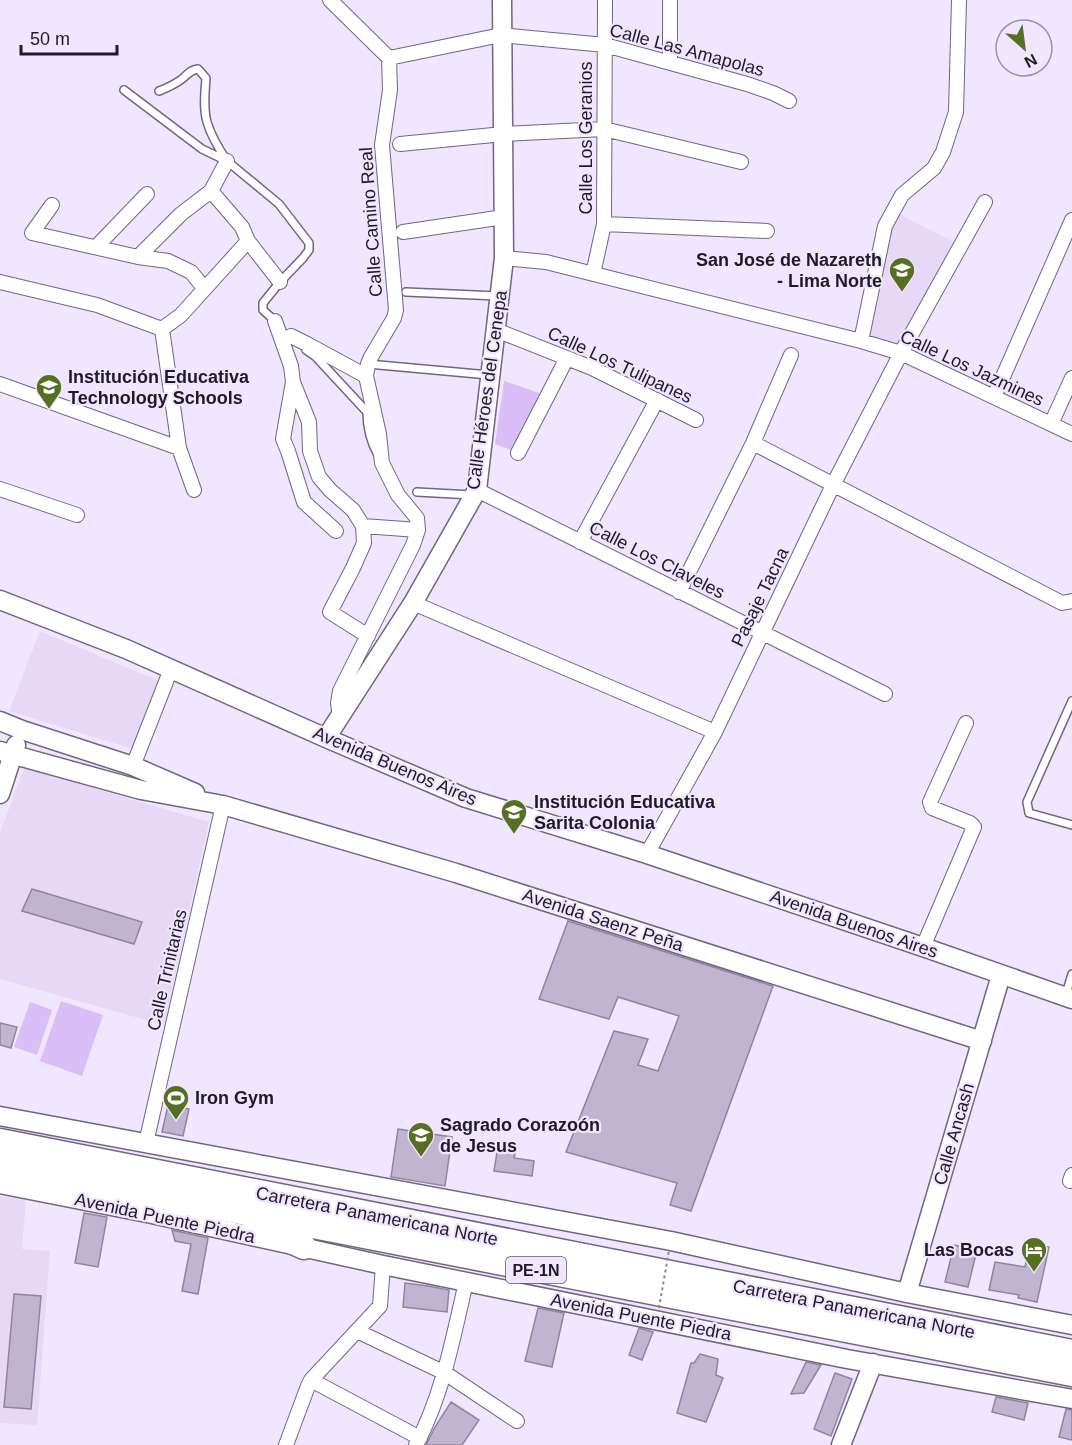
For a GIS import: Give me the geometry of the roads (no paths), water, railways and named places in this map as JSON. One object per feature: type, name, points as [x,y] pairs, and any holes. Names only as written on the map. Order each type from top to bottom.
[{"type":"highway","points":[[0,1124],[10,1143]]},
{"type":"highway","name":"Carretera Panamericana Norte","points":[[10,1143],[1072,1352]]},
{"type":"highway","name":"Carretera Panamericana Norte","points":[[0,1165],[1072,1374]]},
{"type":"highway","points":[[202,1205],[273,1232],[304,1247]]},
{"type":"main road","name":"Calle Héroes del Cenepa","points":[[326,738],[413,603],[476,492],[504,258],[502,0]]},
{"type":"main road","name":"Avenida Buenos Aires","points":[[0,600],[126,649],[466,798],[648,854],[1069,998]]},
{"type":"main road","name":"Avenida Saenz Peña","points":[[0,721],[133,766],[223,805]]},
{"type":"main road","points":[[0,794],[7,753],[22,730]]},
{"type":"main road","name":"Avenida Saenz Peña","points":[[7,753],[141,790],[223,805],[456,873],[982,1041]]},
{"type":"main road","name":"Calle Ancash","points":[[908,1293],[1001,975]]},
{"type":"main road","points":[[0,1116],[670,1241],[908,1293],[1072,1324]]},
{"type":"main road","name":"Avenida Puente Piedra","points":[[0,1185],[152,1214],[466,1282],[873,1363],[1072,1399]]},
{"type":"main road","points":[[841,1445],[873,1363]]},
{"type":"street","points":[[330,0],[388,58]]},
{"type":"street","name":"Calle Los Geranios","points":[[593,274],[604,224],[605,0]]},
{"type":"street","points":[[670,0],[670,62]]},
{"type":"street","points":[[861,341],[885,226],[902,195],[934,168],[943,152],[956,112],[959,0]]},
{"type":"street","name":"Calle Las Amapolas","points":[[388,58],[501,35],[605,45],[747,84],[789,101]]},
{"type":"street","name":"Calle Camino Real","points":[[367,370],[396,310],[382,145],[390,90],[388,58]]},
{"type":"street","points":[[400,144],[504,134],[604,129],[741,162]]},
{"type":"street","points":[[138,257],[181,214],[211,191],[226,161]]},
{"type":"street","points":[[211,191],[242,227],[248,241],[280,282]]},
{"type":"street","points":[[96,247],[147,194]]},
{"type":"street","name":"Pasaje Tacna","points":[[648,854],[715,732],[833,485],[901,353],[986,202]]},
{"type":"street","points":[[52,205],[32,233],[138,257],[168,261],[191,272],[204,288]]},
{"type":"street","points":[[403,232],[504,217]]},
{"type":"street","points":[[994,397],[1072,220]]},
{"type":"street","points":[[604,224],[767,231]]},
{"type":"street","points":[[162,329],[181,315],[248,241]]},
{"type":"street","name":"Calle Los Jazmines","points":[[504,258],[546,262],[901,353],[1072,434]]},
{"type":"street","points":[[0,282],[97,305],[162,329]]},
{"type":"street","points":[[275,321],[291,366],[293,382],[309,422],[310,451],[319,477],[353,510],[363,526],[364,543],[330,612],[368,636]]},
{"type":"street","points":[[162,329],[179,448],[194,490]]},
{"type":"street","name":"Calle Los Tulipanes","points":[[496,330],[592,368],[696,420]]},
{"type":"street","points":[[291,336],[367,370],[382,463],[398,495],[417,518],[418,530],[413,545],[340,691],[338,703],[340,717]]},
{"type":"street","points":[[679,592],[753,443],[791,355]]},
{"type":"street","points":[[518,453],[567,358]]},
{"type":"street","points":[[1051,424],[1072,378]]},
{"type":"street","points":[[293,382],[283,439],[304,501],[336,531]]},
{"type":"street","points":[[0,384],[179,448]]},
{"type":"street","points":[[580,542],[657,400]]},
{"type":"street","points":[[753,443],[1062,603],[1072,601]]},
{"type":"street","points":[[0,489],[76,515]]},
{"type":"street","name":"Calle Los Claveles","points":[[476,492],[885,694]]},
{"type":"street","points":[[363,526],[418,530]]},
{"type":"street","points":[[413,603],[715,732]]},
{"type":"street","points":[[133,766],[171,669]]},
{"type":"street","points":[[923,947],[974,827],[970,823],[932,808],[930,802],[966,723]]},
{"type":"street","name":"Calle Trinitarias","points":[[146,1143],[223,805]]},
{"type":"street","points":[[286,1445],[311,1380],[381,1306],[383,1265]]},
{"type":"street","points":[[311,1380],[418,1442],[435,1404],[445,1373],[466,1282]]},
{"type":"street","points":[[357,1331],[445,1373],[517,1421]]},
{"type":"lane","points":[[159,91],[192,70],[198,69],[206,78],[207,122],[226,161]]},
{"type":"lane","points":[[124,90],[202,149],[226,161],[279,204],[309,243],[309,250],[263,303],[263,310],[304,349],[316,357],[367,412],[372,444],[382,463]]},
{"type":"lane","points":[[406,292],[500,296]]},
{"type":"lane","points":[[367,370],[491,376]]},
{"type":"lane","points":[[417,492],[476,492]]},
{"type":"lane","points":[[1072,701],[1026,802],[1029,813],[1072,825]]},
{"type":"lane","points":[[1069,998],[1072,974]]},
{"type":"place","name":"San José de Nazareth - Lima Norte","points":[[902,293]]},
{"type":"place","name":"Institución Educativa Technology Schools","points":[[49,410]]},
{"type":"place","name":"Institución Educativa Sarita Colonia","points":[[514,835]]},
{"type":"place","name":"Iron Gym","points":[[176,1121]]},
{"type":"place","name":"Sagrado Corazoón de Jesus","points":[[421,1158]]},
{"type":"place","name":"Las Bocas","points":[[1034,1273]]}]
